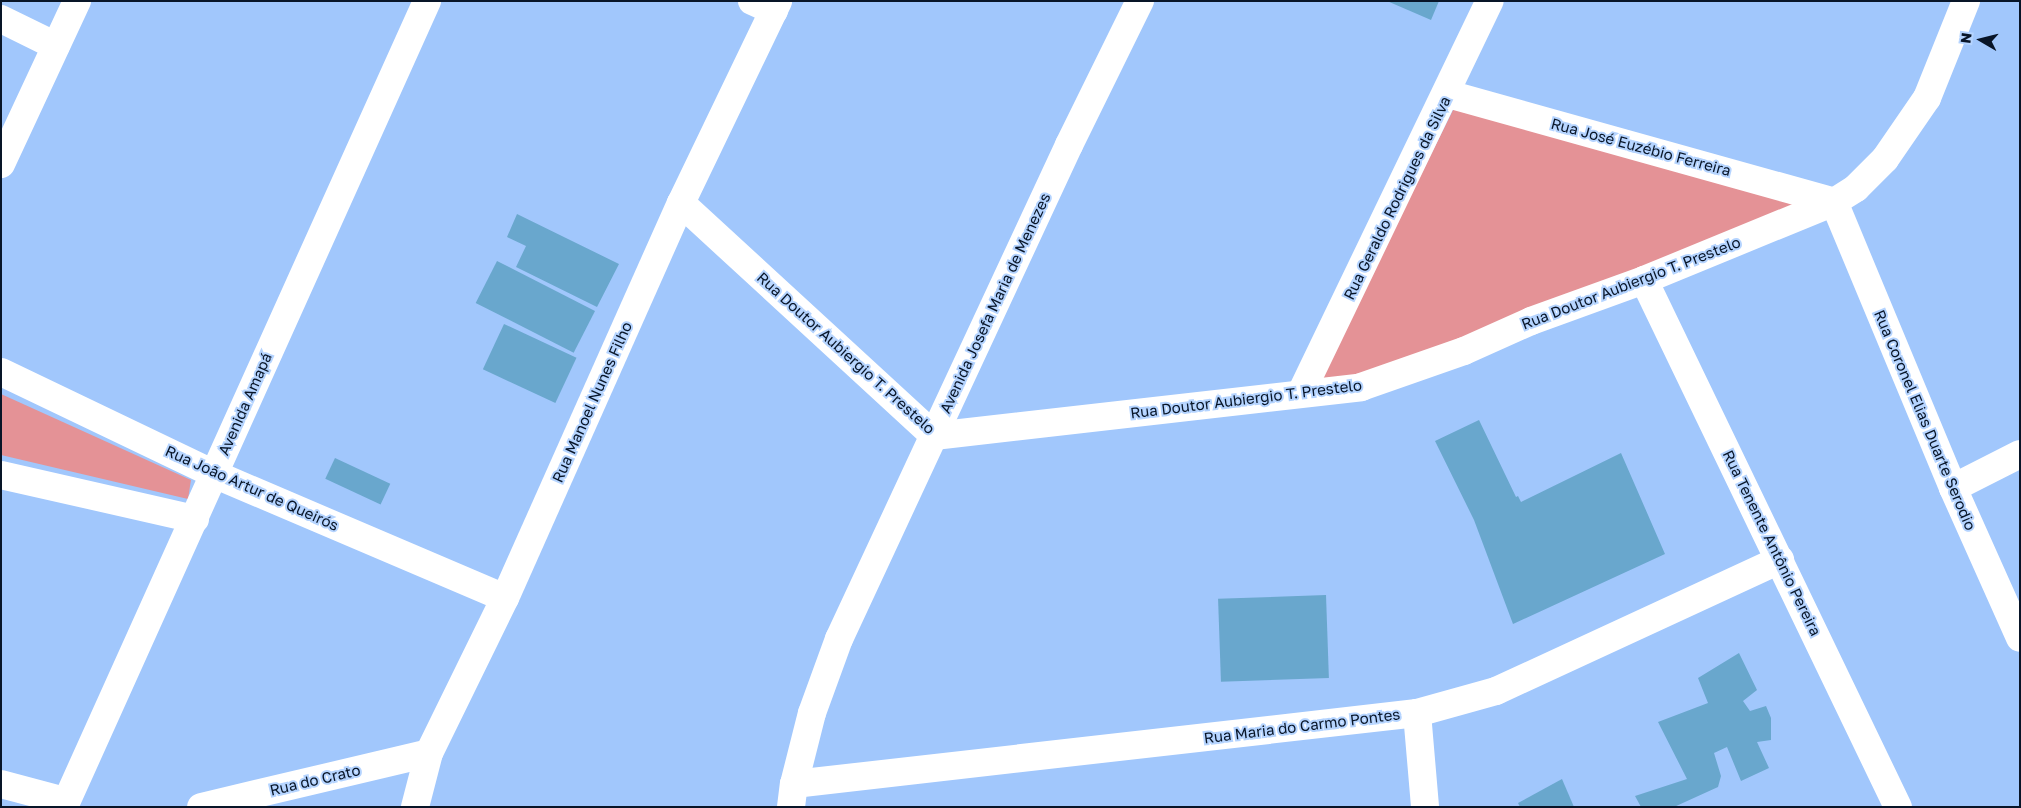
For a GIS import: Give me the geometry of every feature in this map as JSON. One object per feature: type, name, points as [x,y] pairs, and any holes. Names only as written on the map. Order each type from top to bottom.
[{"type":"street","points":[[1,164],[77,1]]},
{"type":"street","name":"Avenida Amapá","points":[[64,804],[195,519],[427,1]]},
{"type":"street","name":"Avenida Josefa Maria de Menezes","points":[[793,795],[812,713],[839,639],[1069,145],[1140,1]]},
{"type":"street","name":"Rua Geraldo Rodrigues da Silva","points":[[1301,393],[1448,94],[1490,1]]},
{"type":"street","name":"Rua Doutor Aubiergio T. Prestelo","points":[[681,203],[934,436],[1360,387],[1404,373],[1644,280],[1834,202],[1856,188],[1906,132],[1927,98],[1966,1]]},
{"type":"street","name":"Rua Manoel Nunes Filho","points":[[415,807],[429,753],[505,598],[768,4]]},
{"type":"street","points":[[1,19],[56,46]]},
{"type":"street","name":"Rua José Euzébio Ferreira","points":[[1448,94],[1834,202]]},
{"type":"street","name":"Rua Coronel Elias Duarte Serodio","points":[[1834,202],[1953,488],[2020,638]]},
{"type":"street","name":"Rua Tenente Antônio Pereira","points":[[1644,280],[1898,807]]},
{"type":"street","name":"Rua João Artur de Queirós","points":[[1,372],[214,474],[505,598]]},
{"type":"street","points":[[1953,488],[2020,454]]},
{"type":"street","points":[[1,475],[195,519]]},
{"type":"street","name":"Rua Maria do Carmo Pontes","points":[[793,795],[1417,713],[1496,691],[1780,560]]},
{"type":"street","points":[[1417,713],[1425,807]]},
{"type":"street","name":"Rua do Crato","points":[[201,807],[429,753]]},
{"type":"street","points":[[1,784],[64,804]]},
{"type":"shaded area","points":[[1454,108],[1811,202],[1361,378],[1319,381]]},
{"type":"shaded area","points":[[1,394],[191,480],[188,499],[1,455]]},
{"type":"building","points":[[1387,1],[1439,1],[1431,20]]},
{"type":"building","points":[[517,214],[619,264],[597,307],[516,267],[526,246],[507,237]]},
{"type":"building","points":[[497,261],[595,311],[574,353],[476,303]]},
{"type":"building","points":[[504,324],[577,358],[555,403],[483,369]]},
{"type":"building","points":[[1479,420],[1516,497],[1518,496],[1521,502],[1621,453],[1665,554],[1513,624],[1474,520],[1435,441]]},
{"type":"building","points":[[335,458],[390,484],[381,505],[325,479]]},
{"type":"building","points":[[1326,595],[1329,678],[1221,682],[1218,599]]},
{"type":"building","points":[[1739,653],[1757,690],[1743,701],[1750,711],[1766,706],[1771,718],[1771,740],[1757,742],[1769,768],[1741,781],[1727,747],[1714,753],[1721,776],[1718,787],[1674,807],[1641,807],[1635,796],[1687,779],[1658,722],[1708,703],[1698,678]]},
{"type":"building","points":[[1562,779],[1574,807],[1520,807],[1518,803]]}]
